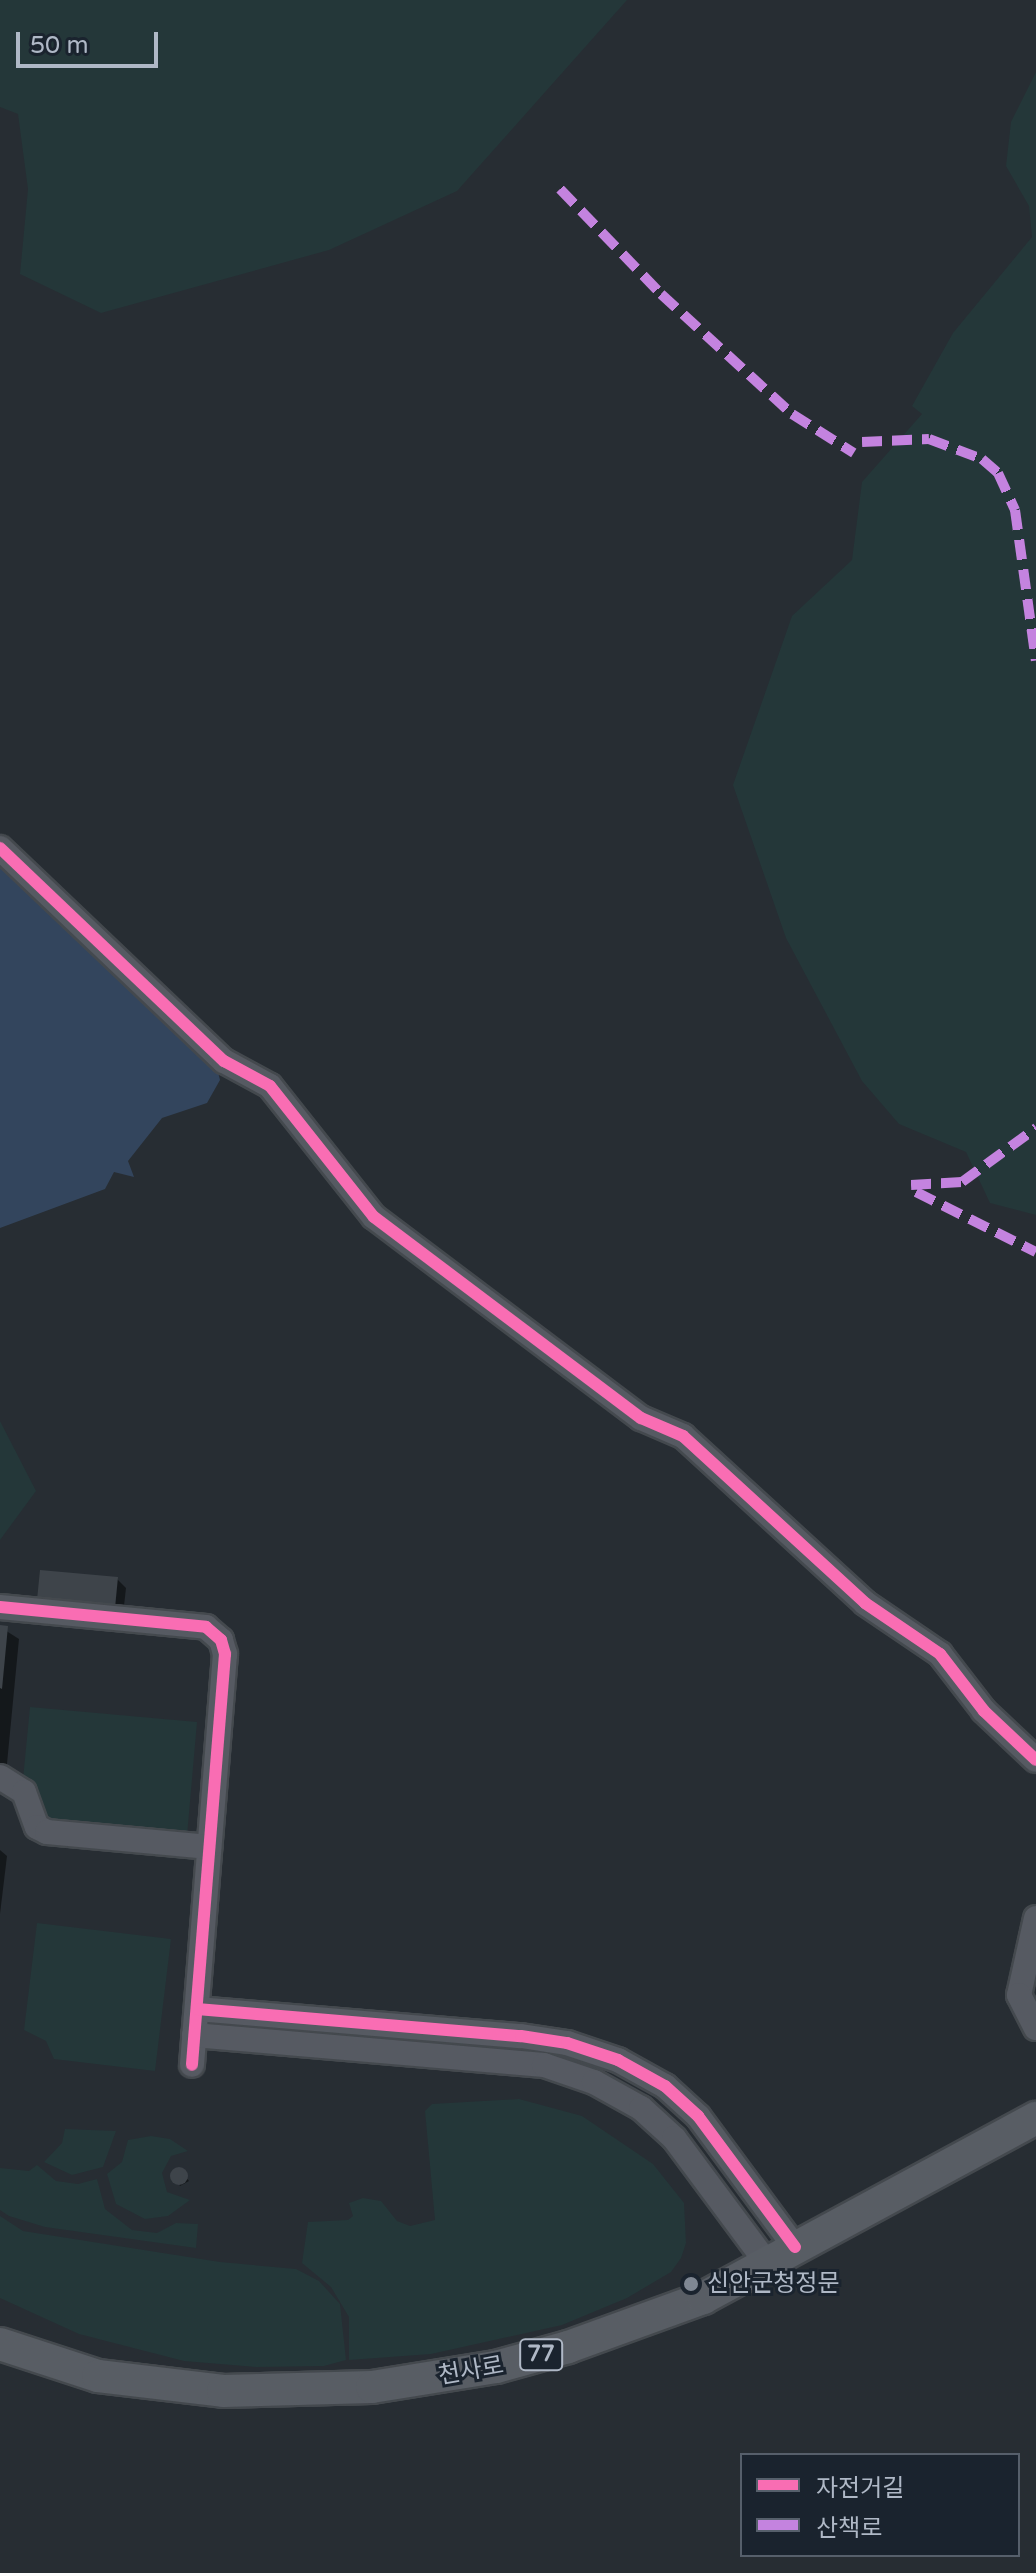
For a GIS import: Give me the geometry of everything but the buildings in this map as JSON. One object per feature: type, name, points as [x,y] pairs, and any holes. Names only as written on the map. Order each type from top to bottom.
[{"type":"main road","name":"천사로","points":[[0,2344],[98,2376],[175,2388],[267,2392],[372,2387],[496,2367],[568,2347],[703,2298],[1036,2118]]},
{"type":"street","points":[[0,848],[224,1061],[270,1086],[374,1217],[641,1418],[683,1436],[865,1603],[940,1654],[984,1711],[1036,1760]]},
{"type":"street","points":[[0,1607],[206,1627],[221,1640],[225,1654],[192,2065]]},
{"type":"street","points":[[0,1777],[24,1792],[37,1827],[47,1832],[209,1847]]},
{"type":"street","points":[[1036,1918],[1019,1995],[1036,2028]]},
{"type":"street","points":[[197,2009],[521,2036],[567,2043],[618,2060],[665,2086],[698,2116],[795,2247]]},
{"type":"street","points":[[194,2035],[544,2065],[594,2082],[641,2108],[674,2138],[767,2263]]},
{"type":"shaded area","points":[[0,0],[627,0],[457,191],[329,250],[101,313],[20,274],[28,189],[18,114],[0,107]]},
{"type":"shaded area","points":[[1036,72],[1036,1215],[990,1203],[966,1152],[899,1124],[862,1081],[786,938],[733,785],[792,616],[852,560],[862,482],[922,414],[912,406],[953,333],[1032,237],[1029,206],[1006,166],[1011,122]]},
{"type":"shaded area","points":[[0,1421],[36,1491],[0,1540]]},
{"type":"shaded area","points":[[30,1707],[197,1722],[187,1836],[48,1823],[23,1779]]},
{"type":"shaded area","points":[[37,1923],[171,1939],[155,2071],[54,2059],[46,2041],[24,2030]]},
{"type":"shaded area","points":[[519,2099],[582,2116],[653,2164],[684,2203],[686,2243],[681,2258],[671,2272],[627,2298],[562,2325],[431,2354],[349,2360],[349,2317],[331,2287],[302,2263],[308,2222],[348,2220],[353,2216],[349,2203],[363,2198],[381,2201],[397,2221],[410,2226],[435,2220],[425,2111],[432,2104]]},
{"type":"shaded area","points":[[65,2129],[116,2131],[103,2167],[72,2175],[44,2162],[62,2143]]},
{"type":"shaded area","points":[[151,2136],[170,2139],[188,2151],[171,2156],[162,2173],[167,2192],[190,2200],[168,2216],[145,2219],[116,2204],[107,2174],[122,2162],[128,2140]]},
{"type":"shaded area","points":[[37,2165],[56,2181],[78,2184],[97,2179],[105,2209],[132,2230],[157,2233],[176,2223],[198,2224],[196,2248],[45,2227],[9,2216],[0,2210],[0,2168],[29,2171]]},
{"type":"shaded area","points":[[0,2216],[23,2231],[220,2262],[296,2269],[319,2281],[340,2304],[346,2360],[324,2366],[256,2367],[184,2361],[79,2334],[0,2298]]},
{"type":"water","points":[[0,860],[216,1064],[220,1080],[207,1103],[162,1118],[128,1161],[134,1177],[114,1172],[105,1189],[0,1228]]},
{"type":"marked path","points":[[560,189],[661,294],[792,414],[854,453]]},
{"type":"marked path","points":[[862,442],[929,439],[982,459],[998,473],[1015,510],[1036,661]]},
{"type":"marked path","points":[[911,1185],[962,1182],[1036,1128]]},
{"type":"marked path","points":[[916,1192],[1036,1252]]},
{"type":"cycle path","points":[[0,848],[224,1061],[270,1086],[374,1217],[641,1418],[683,1436],[865,1603],[940,1654],[984,1711],[1036,1760]]},
{"type":"cycle path","points":[[0,1607],[206,1627],[221,1640],[225,1654],[192,2065]]},
{"type":"cycle path","points":[[197,2009],[521,2036],[567,2043],[618,2060],[665,2086],[698,2116],[795,2247]]},
{"type":"place","name":"신안군청정문","points":[[691,2284]]}]
